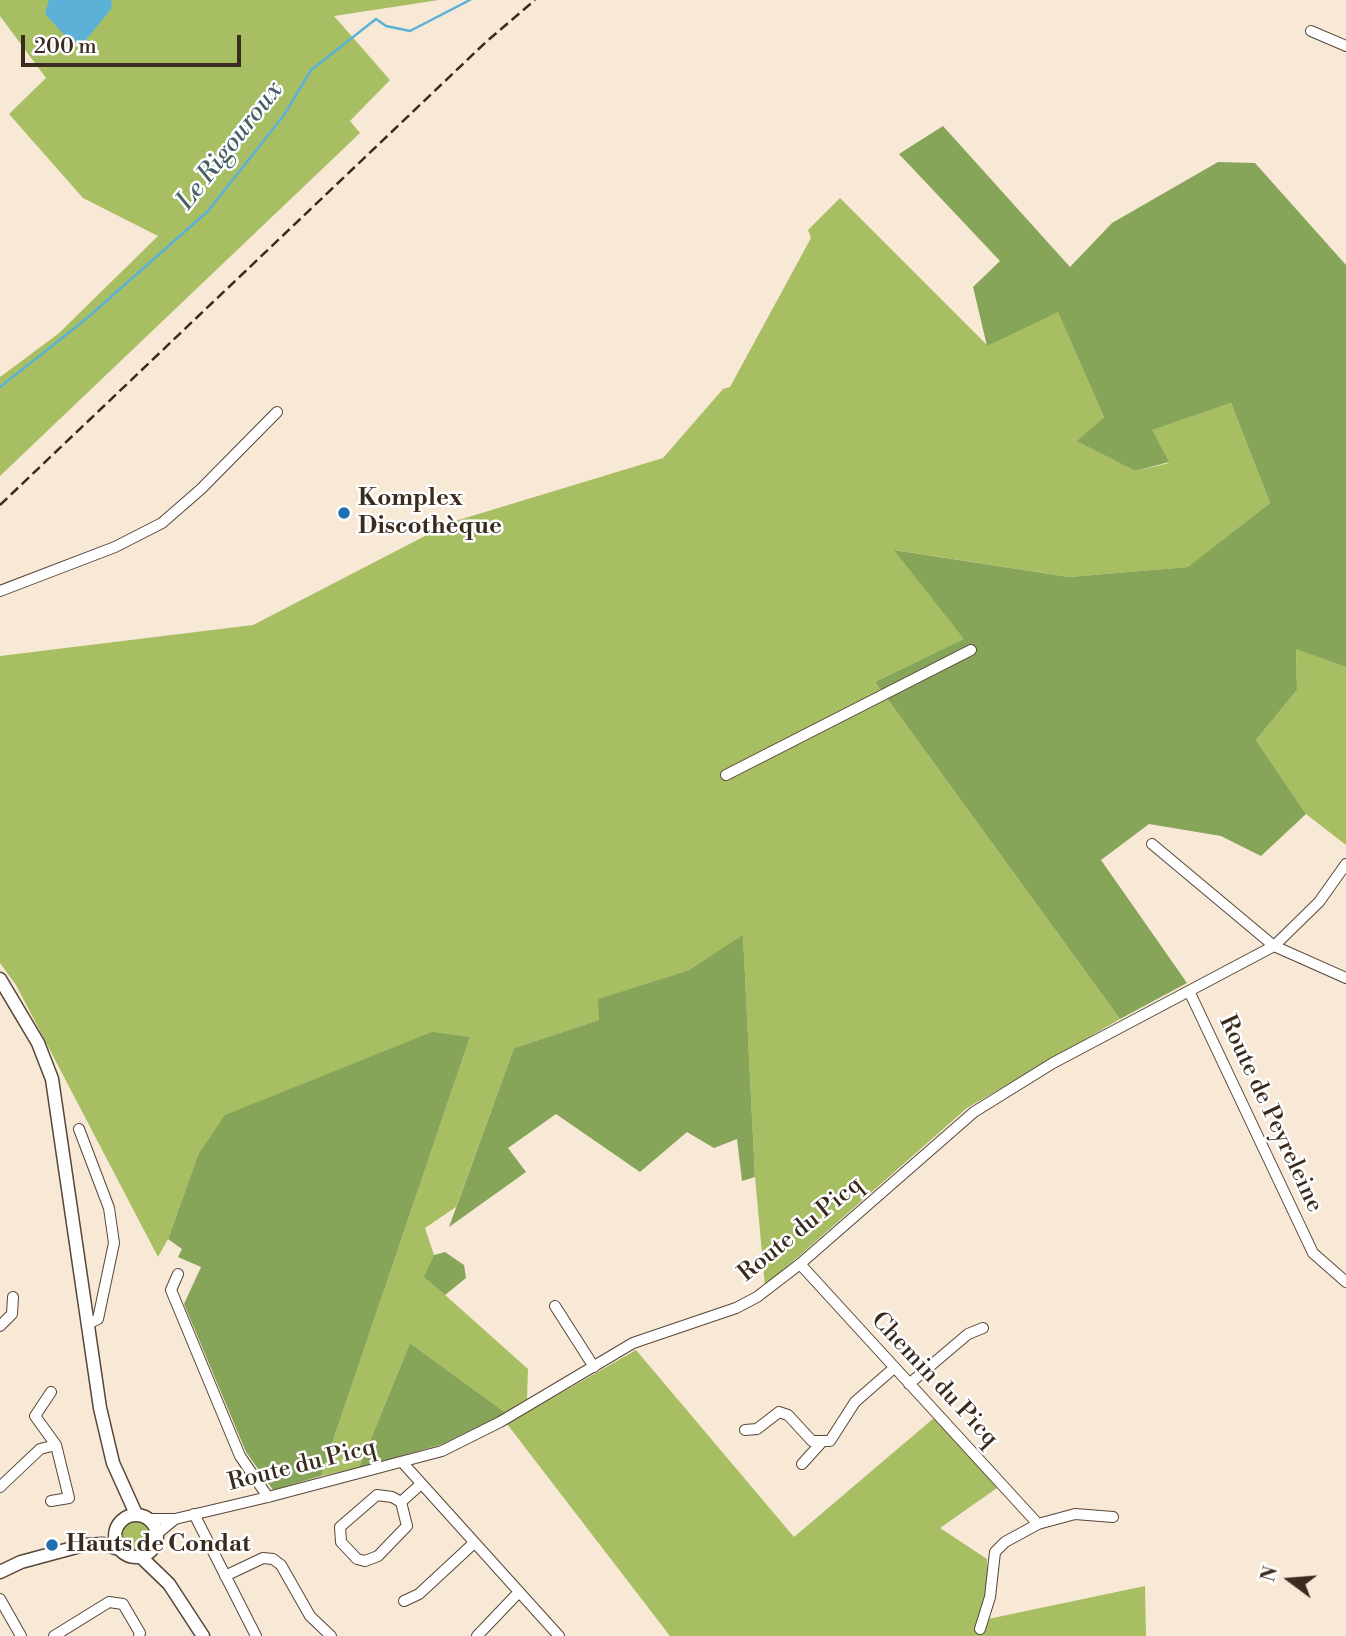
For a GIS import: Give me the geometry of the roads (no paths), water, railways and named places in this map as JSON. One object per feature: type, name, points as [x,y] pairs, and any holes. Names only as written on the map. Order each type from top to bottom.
[{"type":"main road","points":[[0,979],[38,1042],[52,1079],[90,1323],[100,1408],[121,1485],[136,1514],[150,1519],[158,1533],[153,1549],[141,1557],[129,1556],[119,1549],[103,1544],[84,1545],[21,1562],[0,1572]]},
{"type":"main road","points":[[119,1549],[121,1485]]},
{"type":"main road","points":[[0,1561],[105,1536],[136,1514]]},
{"type":"main road","points":[[153,1549],[169,1584],[203,1636]]},
{"type":"main road","points":[[141,1557],[169,1584]]},
{"type":"street","points":[[1311,31],[1346,46]]},
{"type":"street","points":[[0,592],[115,547],[162,523],[201,489],[277,412]]},
{"type":"street","points":[[726,775],[739,766],[971,650]]},
{"type":"street","points":[[1152,844],[1274,946],[1346,978]]},
{"type":"street","name":"Route du Picq","points":[[150,1519],[175,1518],[268,1497],[442,1451],[477,1434],[633,1343],[736,1308],[765,1292],[800,1264],[974,1112],[1053,1063],[1274,946],[1319,902],[1346,864]]},
{"type":"street","name":"Route de Peyreleine","points":[[1189,991],[1313,1253],[1346,1282]]},
{"type":"street","points":[[79,1129],[109,1208],[114,1243],[98,1319],[90,1323]]},
{"type":"street","points":[[63,1144],[84,1146]]},
{"type":"street","name":"Chemin du Picq","points":[[800,1264],[1038,1524]]},
{"type":"street","points":[[178,1274],[171,1290],[240,1456],[268,1497]]},
{"type":"street","points":[[0,1326],[12,1314],[13,1297]]},
{"type":"street","points":[[555,1306],[594,1367]]},
{"type":"street","points":[[909,1384],[968,1334],[984,1328]]},
{"type":"street","points":[[745,1430],[757,1429],[779,1412],[788,1415],[811,1441],[830,1441],[855,1402],[894,1368]]},
{"type":"street","points":[[51,1392],[35,1416],[56,1445],[69,1498],[51,1501]]},
{"type":"street","points":[[802,1464],[821,1443]]},
{"type":"street","points":[[0,1487],[40,1449],[56,1445]]},
{"type":"street","points":[[402,1462],[559,1636]]},
{"type":"street","points":[[401,1502],[421,1485]]},
{"type":"street","points":[[377,1495],[392,1497],[401,1502],[407,1519],[403,1533],[373,1559],[356,1559],[348,1553],[339,1535],[340,1527],[345,1521],[377,1495]]},
{"type":"street","points":[[194,1514],[256,1636]]},
{"type":"street","points":[[980,1629],[990,1597],[995,1552],[1005,1542],[1038,1524],[1075,1514],[1113,1517]]},
{"type":"street","name":"Route du Picq","points":[[158,1533],[175,1518]]},
{"type":"street","points":[[404,1601],[419,1594],[474,1543]]},
{"type":"street","points":[[225,1576],[263,1558],[273,1559],[281,1565],[310,1616],[331,1636]]},
{"type":"street","points":[[477,1636],[519,1592]]},
{"type":"street","points":[[0,1599],[21,1636]]},
{"type":"street","points":[[54,1636],[109,1602],[123,1604],[141,1633],[139,1636]]},
{"type":"water","points":[[49,0],[112,2],[111,9],[85,41],[77,43],[69,40],[45,14]]},
{"type":"waterway","name":"Le Rigouroux","points":[[0,387],[86,319],[208,211],[284,115],[311,70],[376,19],[386,26],[410,31],[470,0]]},
{"type":"railway","points":[[0,505],[486,42],[535,0]]},
{"type":"place","name":"Komplex Discothèque","points":[[344,513]]},
{"type":"place","name":"Hauts de Condat","points":[[52,1545]]}]
